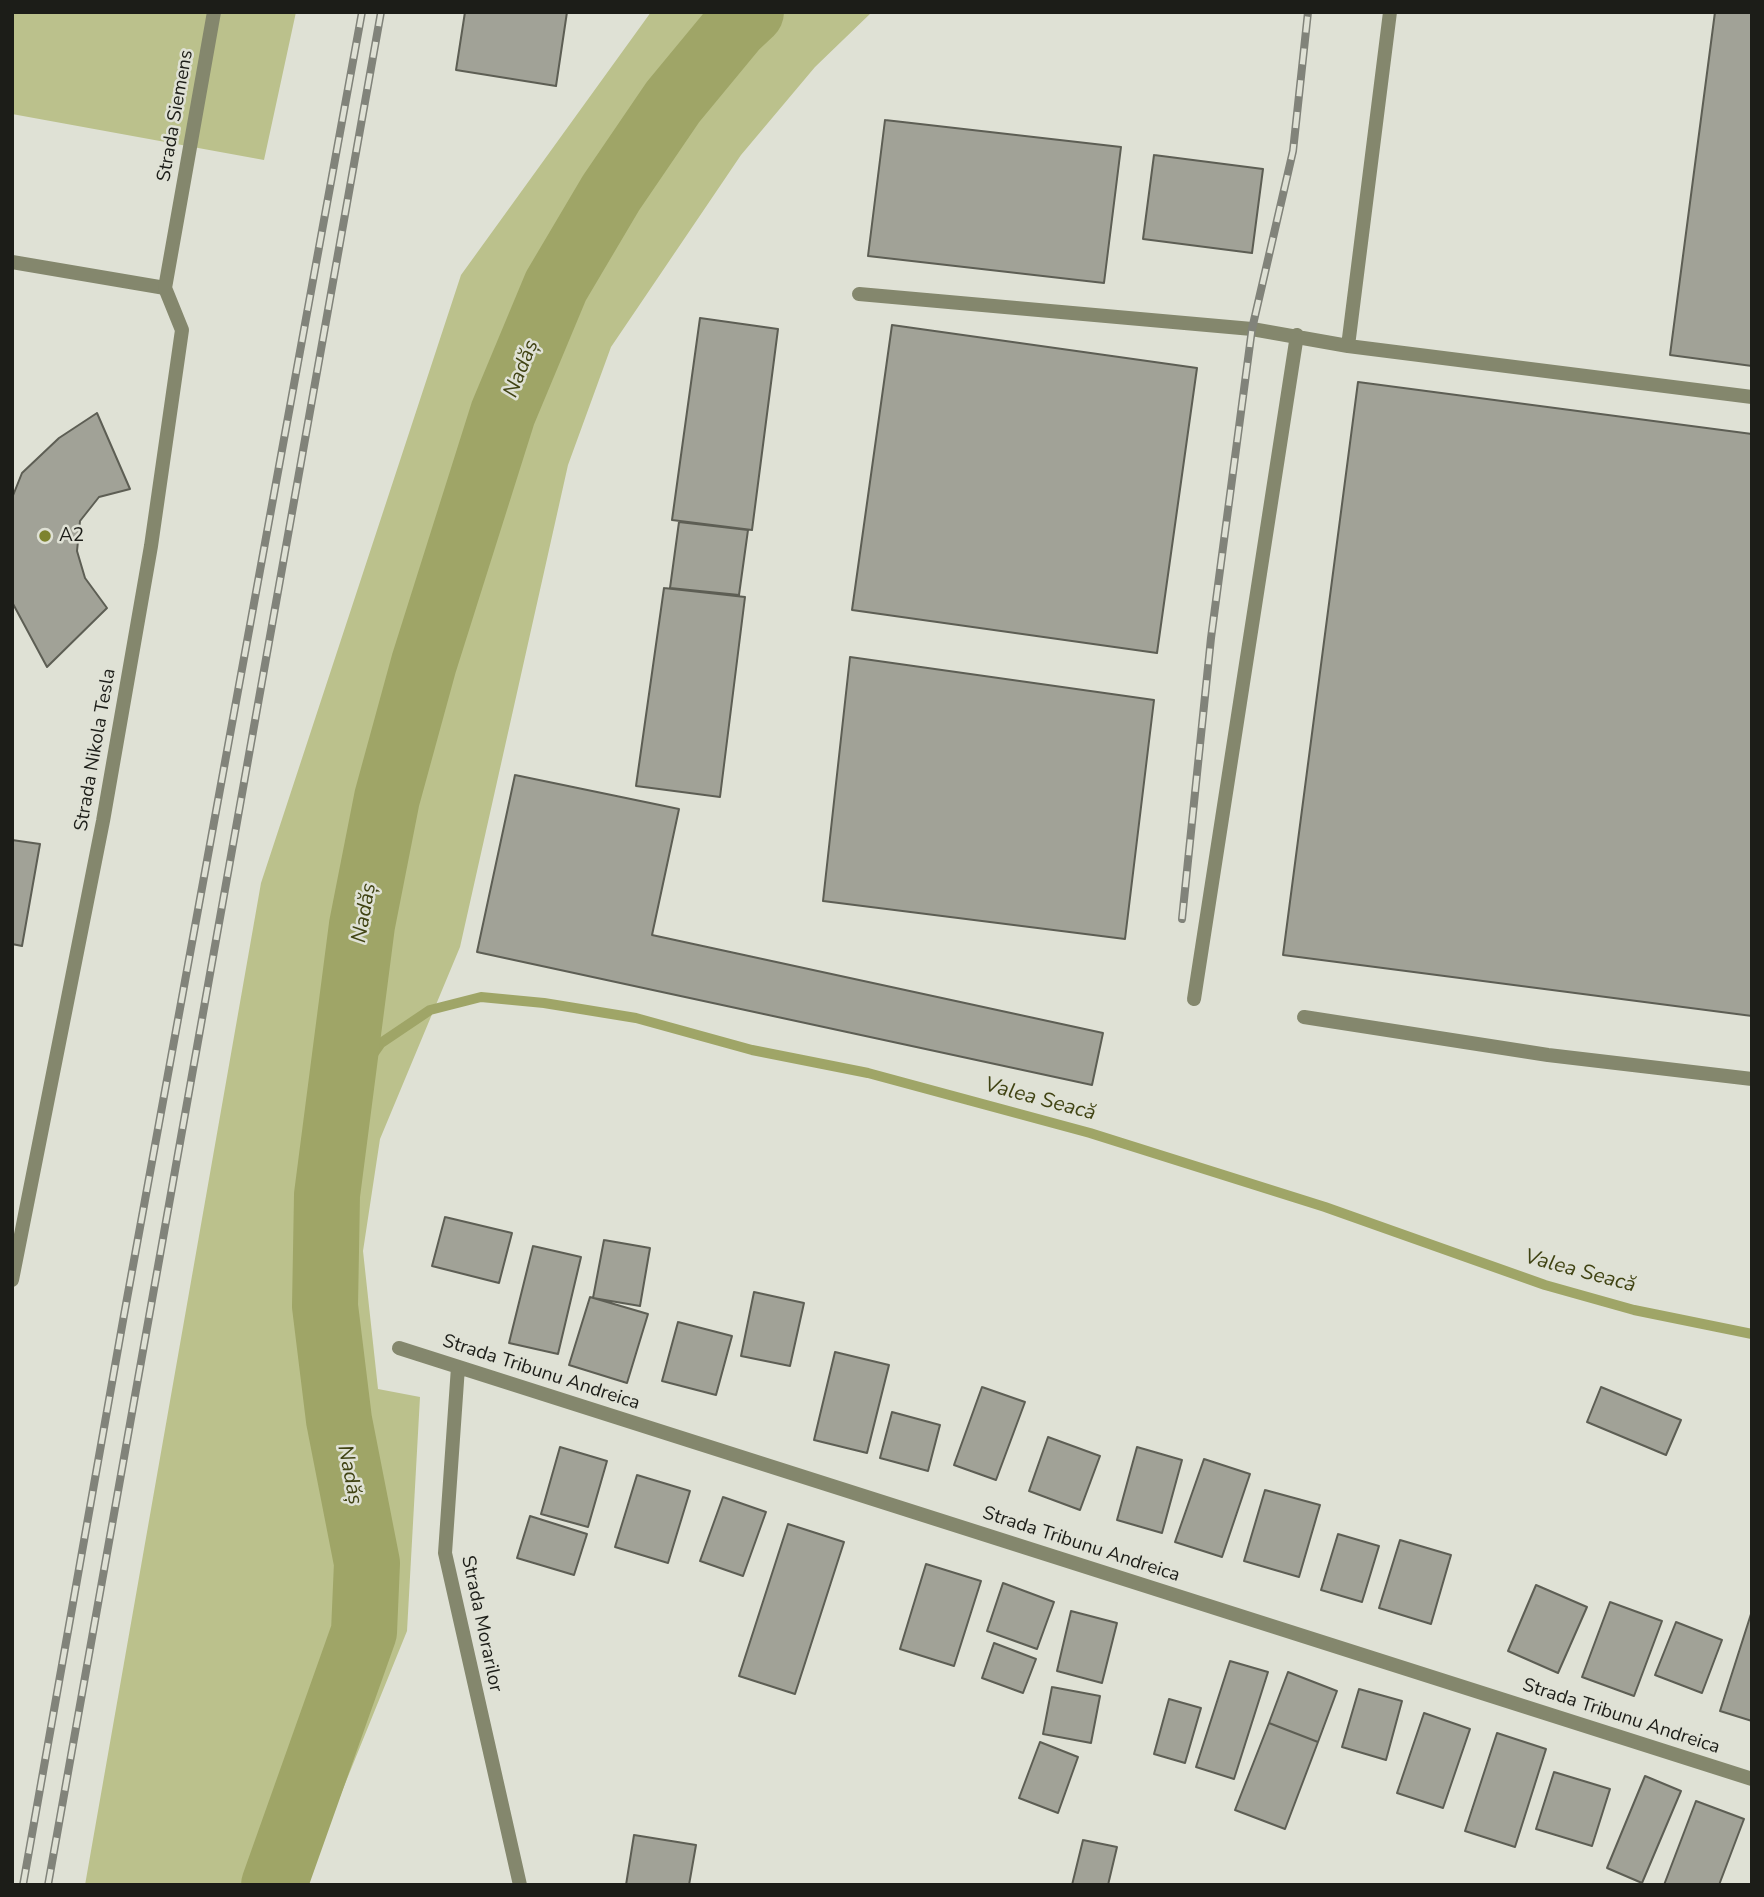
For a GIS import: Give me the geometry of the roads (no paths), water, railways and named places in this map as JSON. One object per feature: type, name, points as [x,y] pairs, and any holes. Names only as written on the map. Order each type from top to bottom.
[{"type":"street","name":"Strada Siemens","points":[[164,288],[214,12]]},
{"type":"street","points":[[1348,346],[1390,12]]},
{"type":"street","points":[[12,261],[164,288]]},
{"type":"street","name":"Strada Nikola Tesla","points":[[12,1280],[103,821],[151,546],[182,330],[164,288]]},
{"type":"street","points":[[859,294],[1297,335],[1348,346],[1752,397]]},
{"type":"street","points":[[1194,999],[1297,335]]},
{"type":"street","points":[[1304,1017],[1548,1055],[1752,1079]]},
{"type":"street","name":"Strada Tribunu Andreica","points":[[399,1348],[1752,1779]]},
{"type":"street","name":"Strada Morarilor","points":[[458,1367],[445,1553],[520,1885]]},
{"type":"waterway","name":"Nadăș","points":[[274,1885],[364,1632],[367,1563],[339,1420],[325,1306],[327,1195],[362,925],[387,798],[424,663],[503,413],[556,286],[611,193],[673,102],[735,27],[751,12]]},
{"type":"waterway","name":"Valea Seacă","points":[[341,1100],[381,1043],[430,1010],[481,997],[544,1003],[636,1018],[752,1050],[868,1073],[1090,1133],[1325,1207],[1545,1285],[1634,1310],[1752,1334]]},
{"type":"railway","points":[[23,1885],[124,1315],[362,12]]},
{"type":"railway","points":[[48,1885],[381,12]]},
{"type":"railway","points":[[1182,919],[1211,638],[1252,329],[1293,151],[1308,12]]},
{"type":"place","name":"A2","points":[[45,536]]}]
